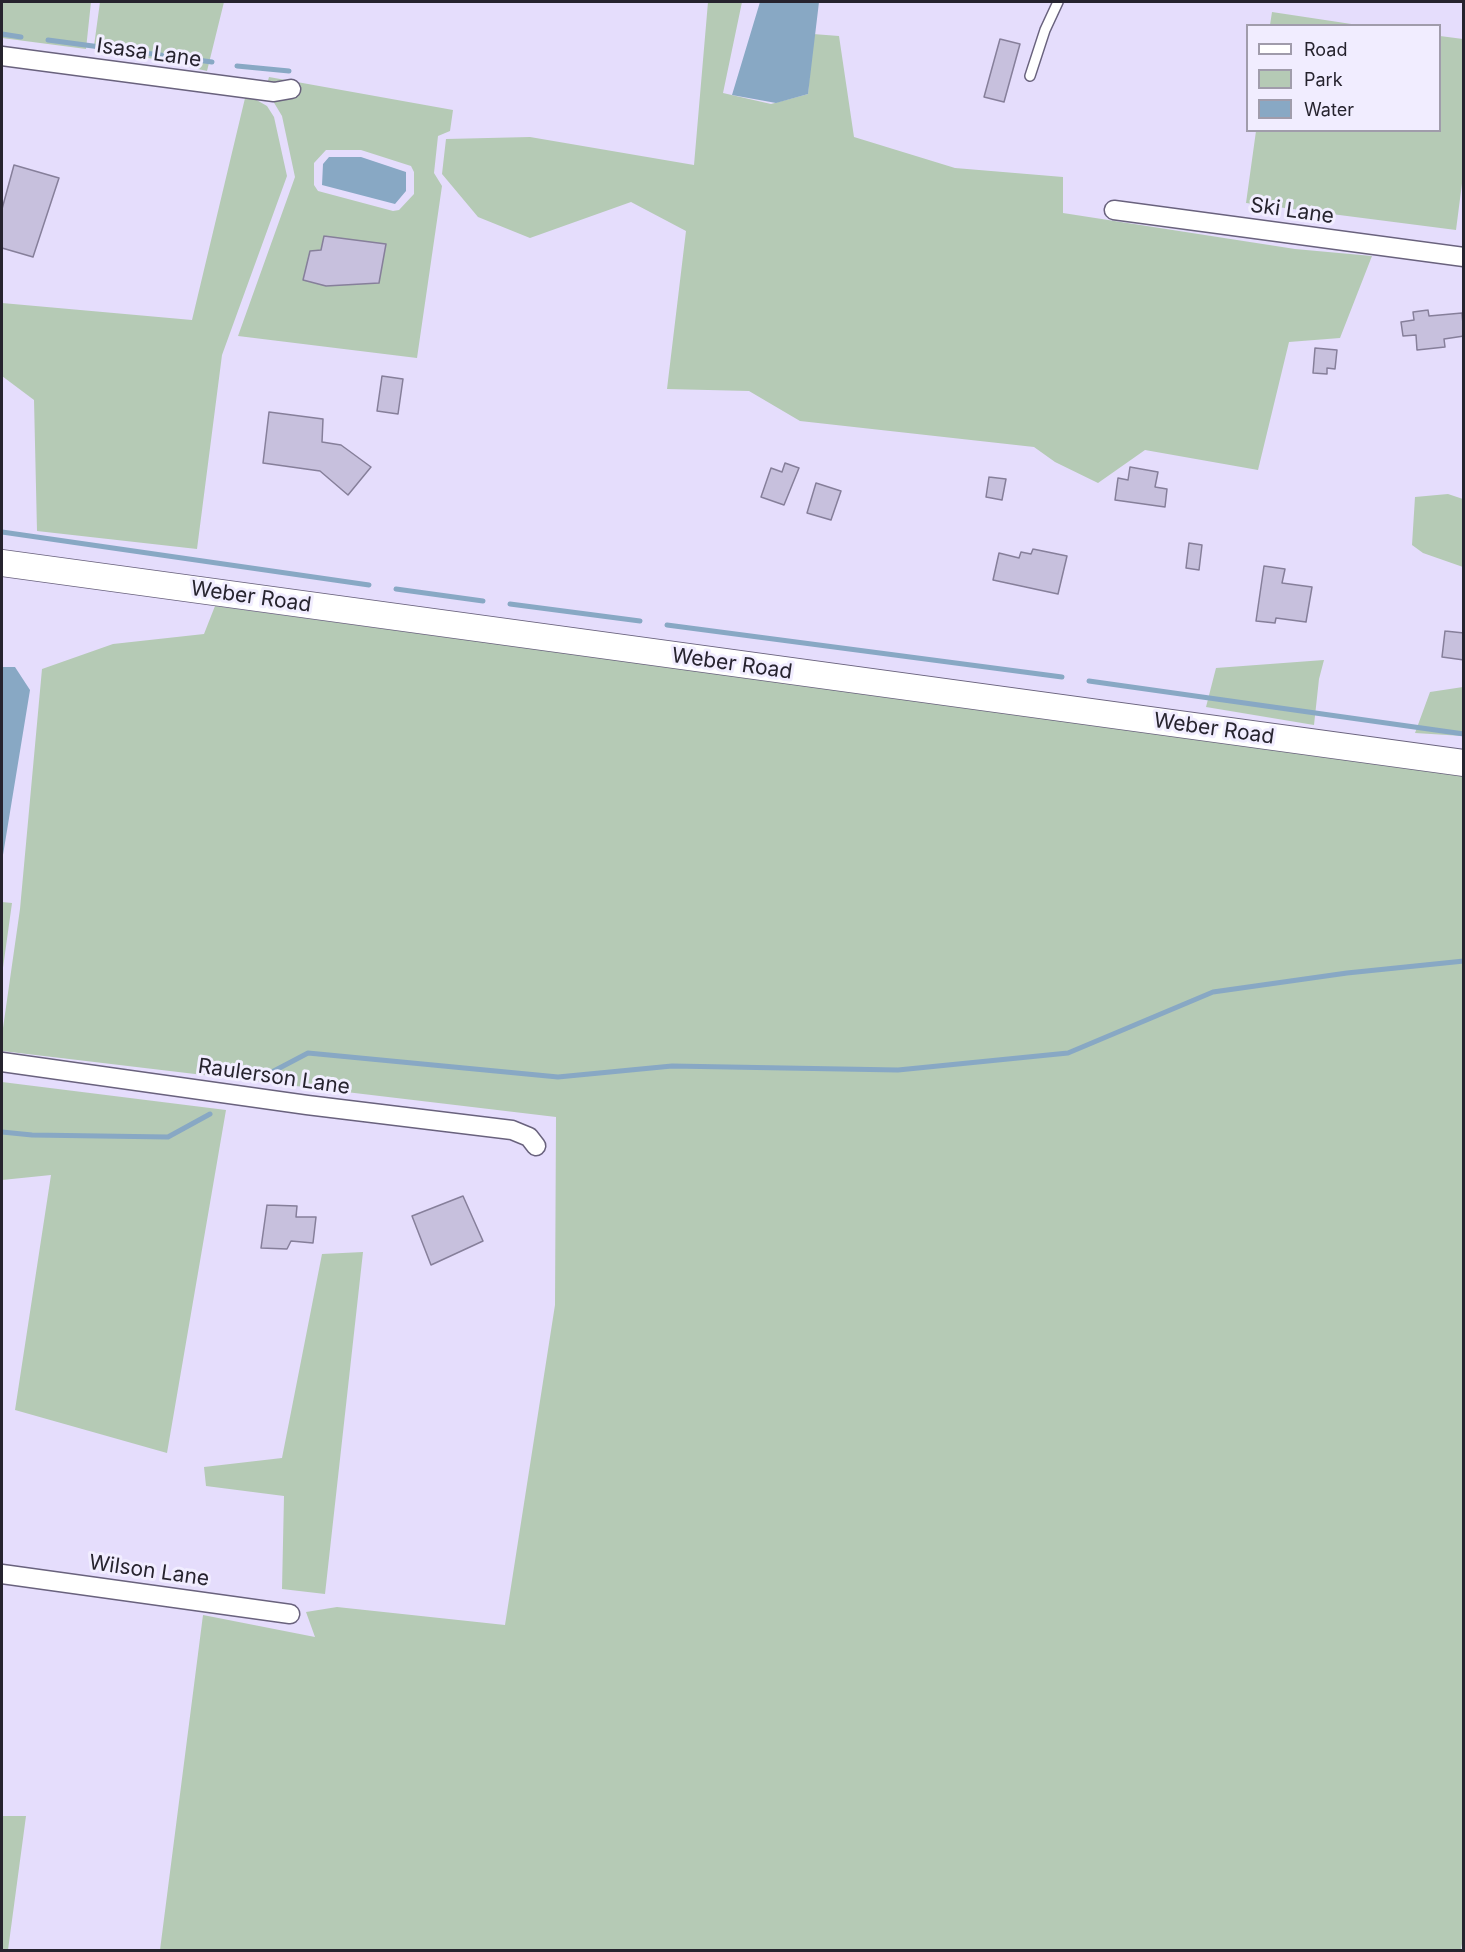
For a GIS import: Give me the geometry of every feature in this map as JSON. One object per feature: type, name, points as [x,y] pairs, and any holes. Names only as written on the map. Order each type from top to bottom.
[{"type":"street","name":"Isasa Lane","points":[[2,56],[274,92],[291,89]]},
{"type":"street","name":"Ski Lane","points":[[1114,210],[1464,257]]},
{"type":"street","name":"Weber Road","points":[[2,563],[1464,763]]},
{"type":"street","name":"Raulerson Lane","points":[[2,1062],[307,1105],[512,1130],[529,1137],[536,1146]]},
{"type":"street","name":"Wilson Lane","points":[[2,1574],[290,1614]]},
{"type":"lane","points":[[1030,76],[1045,30],[1058,2]]},
{"type":"green space","points":[[2,2],[91,2],[86,49],[2,38]]},
{"type":"green space","points":[[100,2],[224,2],[207,71],[94,46]]},
{"type":"green space","points":[[708,2],[742,2],[723,93],[771,104],[808,94],[813,34],[839,36],[854,137],[955,168],[1063,177],[1063,213],[1295,249],[1372,256],[1340,338],[1289,342],[1258,470],[1145,450],[1098,483],[1055,462],[1034,447],[800,421],[749,391],[667,389],[686,231],[631,202],[530,238],[478,217],[442,174],[446,139],[530,137],[694,165]]},
{"type":"green space","points":[[1272,12],[1351,24],[1270,24]]},
{"type":"green space","points":[[1441,36],[1463,39],[1464,168],[1456,230],[1246,203],[1256,132],[1441,132]]},
{"type":"green space","points":[[269,77],[453,110],[450,131],[438,136],[434,173],[442,186],[417,358],[238,336],[295,177],[282,116],[273,101],[264,95]],"holes":[[[326,150],[361,150],[411,166],[414,172],[414,194],[399,210],[393,211],[318,191],[314,185],[314,163]]]},
{"type":"green space","points":[[246,94],[267,106],[274,117],[287,176],[222,355],[197,549],[37,531],[34,400],[2,376],[2,303],[192,320]]},
{"type":"green space","points":[[1448,494],[1463,499],[1463,567],[1423,553],[1412,545],[1415,497]]},
{"type":"green space","points":[[215,606],[1463,774],[1464,1931],[1461,1950],[160,1950],[203,1615],[315,1637],[306,1612],[337,1607],[505,1625],[555,1305],[556,1117],[2,1051],[2,1035],[20,909],[42,669],[113,644],[204,634]]},
{"type":"green space","points":[[1324,660],[1319,679],[1314,725],[1206,707],[1216,668]]},
{"type":"green space","points":[[1463,687],[1463,736],[1415,733],[1430,692]]},
{"type":"green space","points":[[2,902],[12,903],[2,975]]},
{"type":"green space","points":[[2,1082],[226,1110],[167,1453],[15,1410],[51,1175],[2,1180]]},
{"type":"green space","points":[[363,1252],[325,1594],[282,1589],[284,1496],[206,1486],[204,1467],[282,1458],[322,1254]]},
{"type":"green space","points":[[2,1816],[26,1816],[8,1950],[2,1950]]},
{"type":"water","points":[[760,2],[819,2],[808,94],[776,103],[732,95]]},
{"type":"water","points":[[329,157],[361,157],[406,172],[406,191],[395,204],[322,185],[323,164]]},
{"type":"water","points":[[2,667],[15,667],[30,690],[2,861]]},
{"type":"building","points":[[1000,39],[1020,44],[1004,102],[984,97]]},
{"type":"building","points":[[14,165],[59,178],[33,257],[2,248],[2,209]]},
{"type":"building","points":[[324,236],[386,244],[379,283],[326,286],[303,280],[310,251],[321,250]]},
{"type":"building","points":[[1428,310],[1429,316],[1462,313],[1464,336],[1444,339],[1445,347],[1417,350],[1416,335],[1403,336],[1401,322],[1414,320],[1413,312]]},
{"type":"building","points":[[1315,348],[1337,350],[1335,369],[1327,368],[1327,374],[1313,373]]},
{"type":"building","points":[[382,376],[403,379],[398,414],[377,411]]},
{"type":"building","points":[[269,412],[323,419],[322,442],[341,445],[371,467],[348,495],[320,471],[263,463]]},
{"type":"building","points":[[785,463],[799,468],[784,505],[761,497],[771,468],[782,472]]},
{"type":"building","points":[[1130,467],[1158,472],[1155,487],[1167,489],[1165,507],[1115,500],[1118,478],[1128,480]]},
{"type":"building","points":[[989,477],[1006,479],[1002,500],[986,497]]},
{"type":"building","points":[[816,483],[841,491],[831,520],[807,513]]},
{"type":"building","points":[[1189,543],[1202,545],[1199,570],[1186,568]]},
{"type":"building","points":[[1033,549],[1067,556],[1058,594],[993,580],[999,553],[1019,558],[1021,552],[1031,554]]},
{"type":"building","points":[[1264,566],[1285,569],[1282,583],[1312,587],[1306,622],[1276,618],[1275,623],[1256,621]]},
{"type":"building","points":[[1445,631],[1464,633],[1464,660],[1442,657]]},
{"type":"building","points":[[463,1196],[483,1241],[431,1265],[412,1216]]},
{"type":"building","points":[[267,1205],[297,1206],[296,1217],[316,1217],[313,1243],[291,1241],[287,1249],[261,1248]]},
{"type":"waterway","points":[[2,34],[21,37]]},
{"type":"waterway","points":[[48,40],[212,62]]},
{"type":"waterway","points":[[237,66],[289,71]]},
{"type":"waterway","points":[[2,532],[369,585]]},
{"type":"waterway","points":[[396,589],[483,601]]},
{"type":"waterway","points":[[510,604],[640,621]]},
{"type":"waterway","points":[[667,625],[1062,677]]},
{"type":"waterway","points":[[1089,681],[1464,734]]},
{"type":"waterway","points":[[270,1073],[308,1053],[558,1077],[672,1066],[898,1070],[1068,1053],[1213,992],[1347,973],[1464,961]]},
{"type":"waterway","points":[[2,1132],[32,1135],[168,1137],[210,1114]]}]
